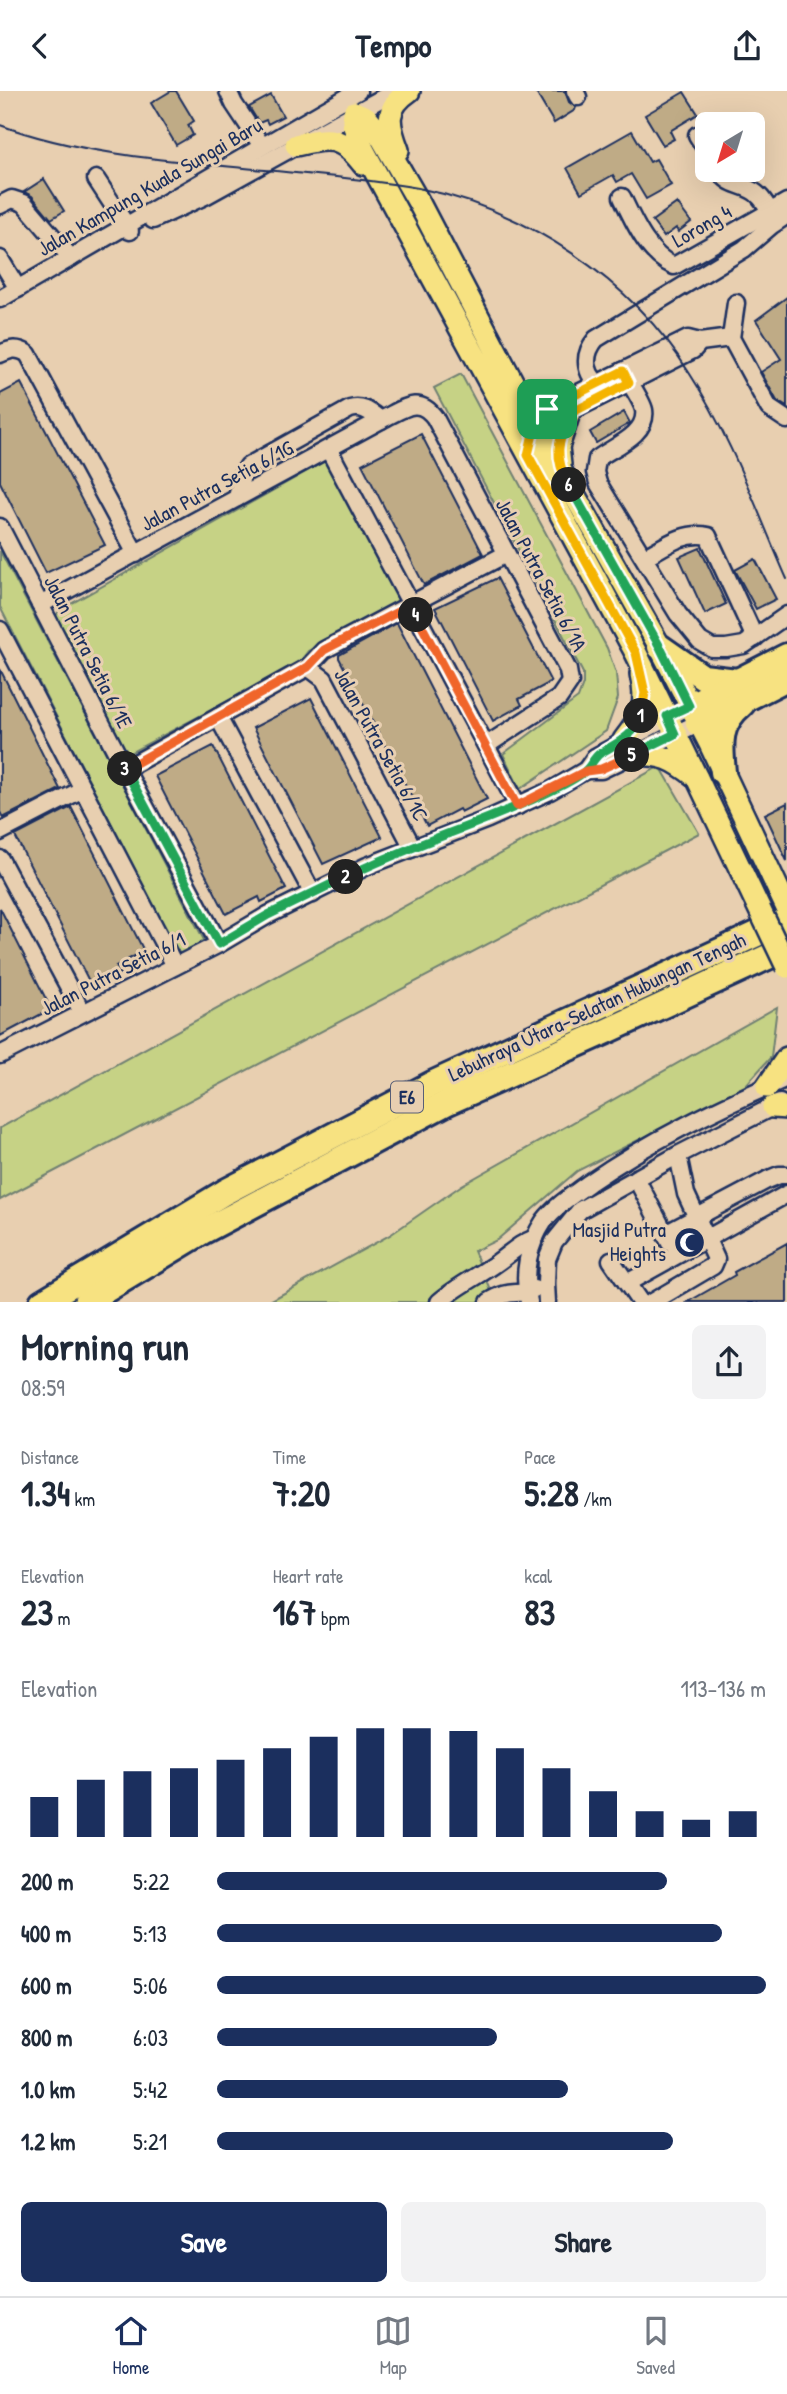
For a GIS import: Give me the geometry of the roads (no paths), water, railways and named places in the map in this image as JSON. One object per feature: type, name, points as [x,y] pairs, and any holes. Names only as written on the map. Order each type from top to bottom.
[{"type":"highway","points":[[648,650],[703,677],[744,689],[787,678]]},
{"type":"highway","points":[[688,724],[744,689],[787,656]]},
{"type":"highway","points":[[723,772],[721,741],[726,722],[744,689]]},
{"type":"highway","name":"Lebuhraya Utara–Selatan Hubungan Tengah","points":[[42,1302],[225,1192],[434,1083],[787,920]]},
{"type":"highway","name":"Lebuhraya Utara–Selatan Hubungan Tengah","points":[[86,1302],[202,1232],[448,1101],[787,947]]},
{"type":"main road","points":[[409,91],[398,98],[390,118],[392,133],[418,201]]},
{"type":"main road","points":[[349,98],[377,130],[418,201],[512,381],[541,417],[561,471],[648,650],[688,724],[723,772],[787,908]]},
{"type":"main road","points":[[349,98],[353,124],[363,149],[504,411],[528,455],[648,650],[640,720],[629,747],[659,754],[697,778]]},
{"type":"main road","points":[[296,145],[319,139],[337,140],[346,145],[355,153],[400,217]]},
{"type":"main road","points":[[504,411],[520,420],[541,417]]},
{"type":"main road","points":[[561,471],[558,447],[569,414]]},
{"type":"main road","points":[[528,455],[541,417]]},
{"type":"main road","points":[[688,724],[687,757],[787,967]]},
{"type":"main road","points":[[778,1100],[787,1058]]},
{"type":"street","points":[[228,91],[262,146]]},
{"type":"street","points":[[243,157],[267,151],[325,118],[339,113],[349,98],[363,100],[374,91]]},
{"type":"street","name":"Jalan Kampung Kuala Sungai Baru","points":[[128,228],[243,157],[349,98],[395,91]]},
{"type":"street","name":"Jalan Kampung Kuala Sungai Baru","points":[[0,299],[109,237],[205,196],[296,145],[349,98]]},
{"type":"street","points":[[96,179],[128,228]]},
{"type":"street","points":[[728,182],[752,190],[762,198],[770,211]]},
{"type":"street","name":"Lorong 4","points":[[622,197],[636,226],[664,262],[674,267],[787,202]]},
{"type":"street","points":[[0,205],[12,199],[24,203],[71,258]]},
{"type":"street","points":[[604,388],[588,373],[586,359],[590,346],[596,339],[744,249],[787,215]]},
{"type":"street","points":[[0,259],[18,289]]},
{"type":"street","points":[[736,303],[731,338],[769,408],[787,420]]},
{"type":"street","points":[[604,388],[569,414],[546,424],[541,417],[626,377],[693,350],[700,342],[731,338]]},
{"type":"street","points":[[0,354],[12,348],[21,349],[28,354],[136,554]]},
{"type":"street","points":[[626,377],[644,410],[640,427],[635,435],[597,459],[594,473],[678,614],[700,641],[712,648],[744,645],[787,615]]},
{"type":"street","name":"Jalan Putra Setia 6/1G","points":[[40,605],[415,404]]},
{"type":"street","name":"Jalan Putra Setia 6/1A","points":[[415,404],[430,411],[435,418],[568,670],[570,683],[559,698],[487,745]]},
{"type":"street","points":[[237,498],[242,475],[248,467],[350,409],[365,409],[381,420]]},
{"type":"street","points":[[329,450],[517,806]]},
{"type":"street","name":"Jalan Putra Setia 6/1E","points":[[0,527],[219,944]]},
{"type":"street","points":[[645,557],[686,535],[708,536],[755,638]]},
{"type":"street","points":[[125,769],[308,667],[324,650],[506,554]]},
{"type":"street","points":[[0,630],[175,966]]},
{"type":"street","name":"Jalan Putra Setia 6/1C","points":[[308,667],[324,678],[413,848]]},
{"type":"street","points":[[218,717],[313,894]]},
{"type":"street","name":"Jalan Putra Setia 6/1","points":[[0,1055],[367,866],[517,806],[586,771],[601,769],[629,747],[688,724]]},
{"type":"street","points":[[0,832],[83,789]]},
{"type":"street","points":[[0,859],[82,1012]]},
{"type":"street","points":[[547,1302],[547,1259],[566,1224],[580,1210],[778,1100],[787,1078]]},
{"type":"street","points":[[527,1297],[526,1263],[545,1220],[558,1206],[612,1167],[690,1122],[778,1100]]},
{"type":"street","points":[[652,1302],[713,1266],[716,1259],[686,1194],[678,1155]]},
{"type":"street","points":[[665,1234],[784,1176]]},
{"type":"street","points":[[636,1178],[677,1254]]},
{"type":"street","points":[[627,1283],[787,1194]]},
{"type":"street","points":[[439,1302],[500,1261],[519,1244],[535,1238]]},
{"type":"street","points":[[611,1260],[640,1302]]},
{"type":"street","points":[[527,1297],[546,1284]]},
{"type":"street","points":[[489,1302],[504,1293],[514,1291],[527,1297]]},
{"type":"tram line","points":[[0,125],[65,144],[131,156],[418,188],[459,198],[536,231],[607,279],[638,308],[666,340],[690,374],[718,423],[787,579]]},
{"type":"place","name":"Masjid Putra Heights","points":[[689,1242]]}]
